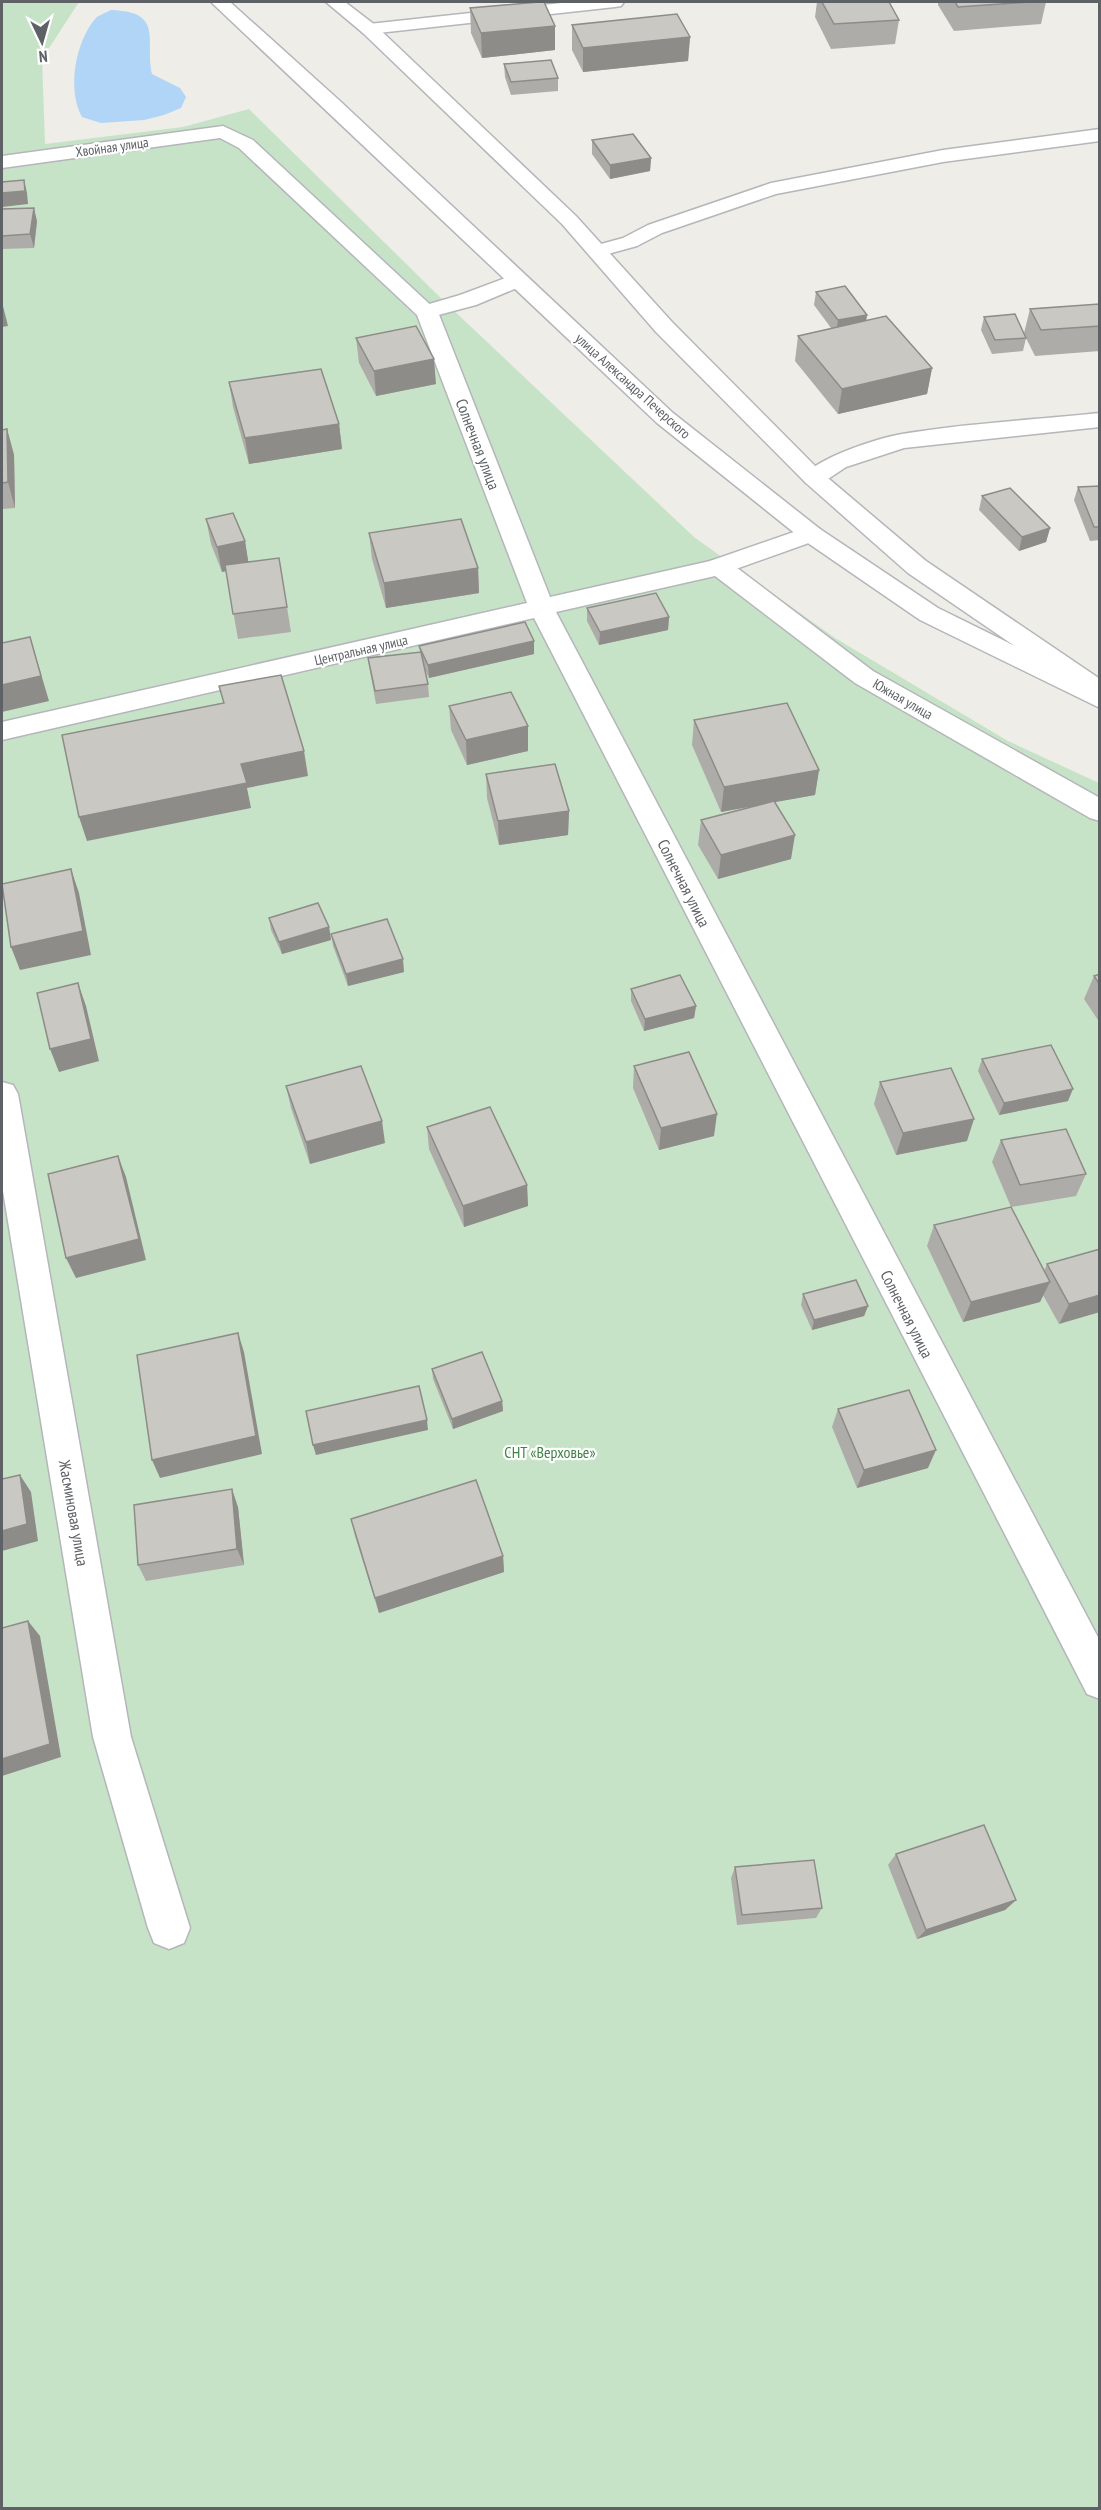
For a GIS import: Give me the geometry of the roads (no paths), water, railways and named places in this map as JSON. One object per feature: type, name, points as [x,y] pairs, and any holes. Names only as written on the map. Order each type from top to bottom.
[{"type":"street","name":"улица Александра Печерского","points":[[220,2],[333,105],[665,418],[810,534],[929,614],[1100,699]]},
{"type":"street","points":[[335,2],[369,29],[569,220],[664,327],[814,478],[917,567],[1100,692]]},
{"type":"street","points":[[369,29],[615,2]]},
{"type":"street","name":"Хвойная улица","points":[[2,162],[223,132]]},
{"type":"street","name":"Солнечная улица","points":[[223,132],[246,144],[427,312],[542,609],[1100,1681]]},
{"type":"street","points":[[597,251],[630,242],[655,229],[771,189],[943,156],[1100,135]]},
{"type":"street","points":[[427,312],[468,300],[516,280]]},
{"type":"street","points":[[814,478],[838,462],[901,441],[1100,420]]},
{"type":"street","name":"Центральная улица","points":[[2,731],[719,567],[810,534]]},
{"type":"street","name":"Южная улица","points":[[719,567],[864,677],[1100,812]]},
{"type":"street","name":"Жасминовая улица","points":[[2,1094],[112,1737],[169,1928]]},
{"type":"water","points":[[111,10],[128,12],[139,16],[145,22],[149,29],[152,74],[180,88],[186,97],[181,108],[144,120],[101,123],[82,117],[77,106],[74,80],[78,53],[95,19]]},
{"type":"park label","name":"СНТ «Верховье»","points":[[550,1452]]}]
